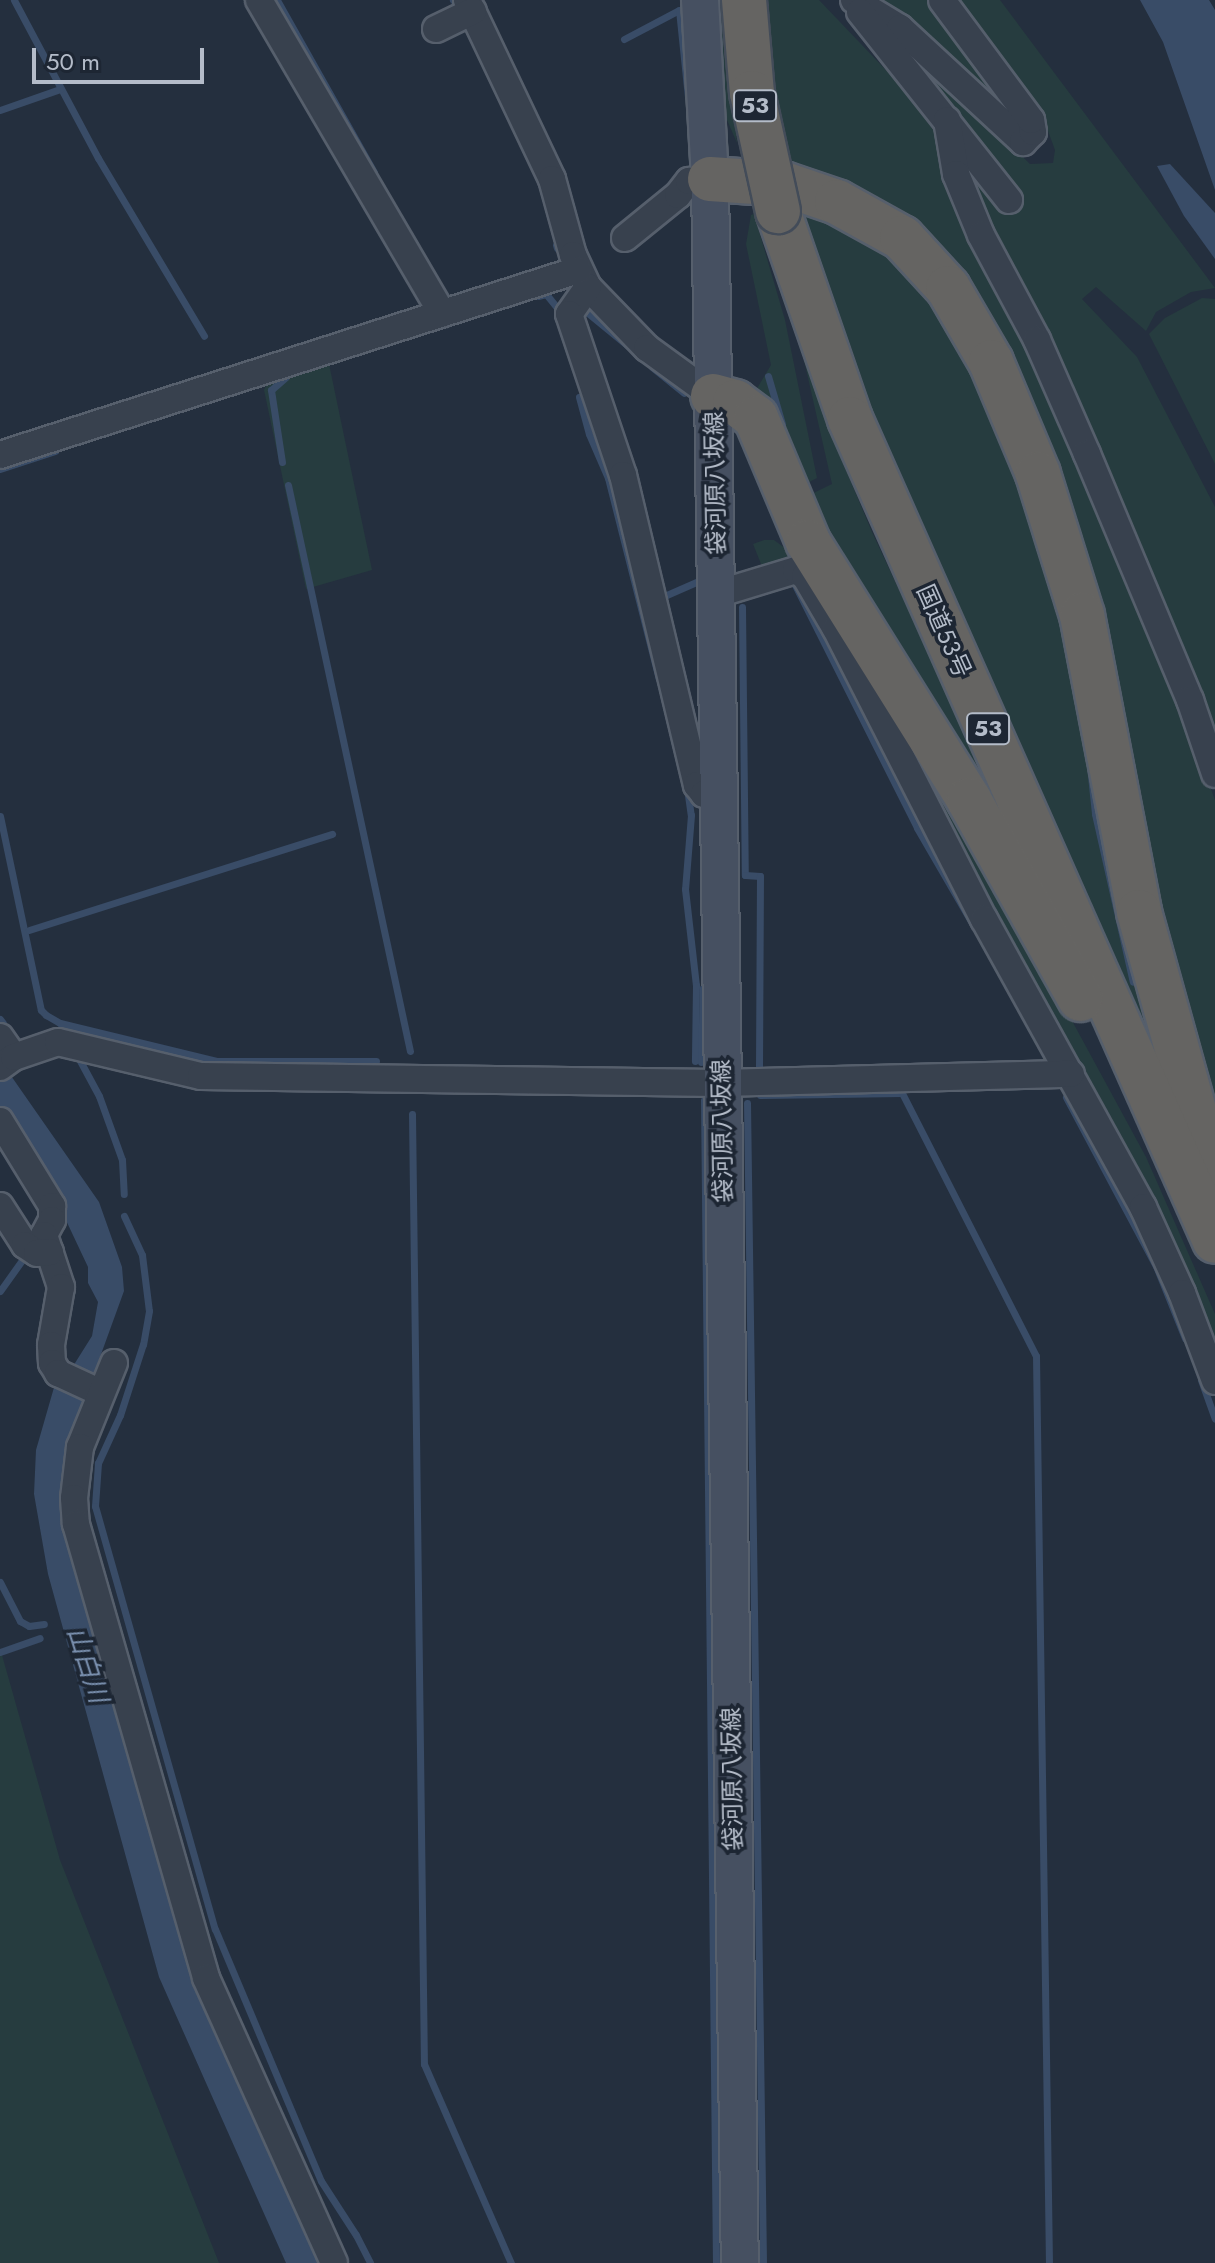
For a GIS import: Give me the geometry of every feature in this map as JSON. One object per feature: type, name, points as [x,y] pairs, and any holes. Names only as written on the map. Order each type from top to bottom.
[{"type":"highway","name":"国道53号","points":[[744,0],[752,93],[778,211],[850,419],[1215,1242]]},
{"type":"highway","points":[[710,179],[784,184],[837,202],[902,238],[948,288],[991,362],[1038,474],[1082,615],[1139,912],[1215,1186]]},
{"type":"highway","points":[[713,396],[735,402],[756,418],[808,542],[969,800],[1215,1242]]},
{"type":"main road","name":"袋河原八坂線","points":[[700,0],[710,179],[740,2263]]},
{"type":"street","points":[[259,0],[442,313]]},
{"type":"street","points":[[852,0],[900,28],[1023,142],[1033,132],[1031,120],[942,0]]},
{"type":"street","points":[[852,0],[1009,200]]},
{"type":"street","points":[[436,29],[470,5],[552,179],[583,278],[647,348],[713,396]]},
{"type":"street","points":[[947,120],[956,174],[981,235],[1037,340],[1087,454],[1190,700],[1215,774]]},
{"type":"street","points":[[625,238],[678,195],[689,181],[710,179]]},
{"type":"street","points":[[0,455],[442,313],[583,278]]},
{"type":"street","points":[[583,278],[569,314],[623,475],[697,785],[704,794],[719,799]]},
{"type":"street","points":[[717,594],[796,570],[805,576],[836,629],[984,919],[1143,1207],[1182,1293],[1215,1381]]},
{"type":"street","points":[[5,1054],[58,1042],[201,1076],[721,1083],[1071,1074]]},
{"type":"street","points":[[0,1121],[52,1206],[52,1220],[44,1235],[61,1287],[51,1345],[52,1363],[58,1373],[101,1393]]},
{"type":"street","points":[[0,1206],[25,1245],[37,1253],[50,1252]]},
{"type":"street","points":[[114,1363],[80,1447],[74,1498],[76,1524],[206,1978],[334,2263]]},
{"type":"green space","points":[[715,0],[722,0],[737,143],[727,120]]},
{"type":"green space","points":[[765,0],[819,0],[925,111],[934,127],[943,158],[1073,442],[1188,726],[1215,800],[1215,1148],[976,306],[791,171],[776,101]]},
{"type":"green space","points":[[876,0],[934,0],[1016,119]]},
{"type":"green space","points":[[952,0],[1000,0],[1215,288],[1191,292],[1156,312],[1146,331],[1096,287],[1082,299],[1137,357],[1215,507],[1215,743],[959,152],[1020,200],[901,39],[1030,164],[1053,163],[1055,150],[1048,131]]},
{"type":"green space","points":[[796,204],[895,249],[952,319],[1044,533],[1151,1036],[887,474]]},
{"type":"green space","points":[[754,214],[785,320],[817,478],[795,489],[756,390],[771,365],[746,244],[751,215]]},
{"type":"green space","points":[[1202,298],[1215,299],[1215,464],[1149,334],[1165,318]]},
{"type":"green space","points":[[792,307],[832,437],[872,532],[1033,877],[799,500],[832,484]]},
{"type":"green space","points":[[328,359],[372,570],[306,589],[264,390],[269,379]]},
{"type":"green space","points":[[774,540],[797,557],[763,569],[753,544]]},
{"type":"green space","points":[[866,660],[1007,901],[1146,1157],[1215,1314],[1215,1358]]},
{"type":"green space","points":[[0,1648],[60,1860],[219,2263],[0,2263]]},
{"type":"water","points":[[1140,0],[1209,0],[1215,10],[1215,190],[1163,42]]},
{"type":"water","points":[[1170,164],[1215,213],[1215,259],[1184,216],[1157,166]]},
{"type":"water","name":"山白川","points":[[0,1060],[99,1202],[122,1267],[124,1291],[67,1448],[164,1876],[190,1970],[322,2263],[286,2263],[159,1977],[48,1574],[34,1494],[36,1450],[55,1384],[70,1371],[92,1336],[98,1302],[88,1283],[88,1267],[55,1197],[0,1111]]},
{"type":"waterway","points":[[14,0],[98,158],[204,336]]},
{"type":"waterway","points":[[277,0],[374,172]]},
{"type":"waterway","points":[[624,39],[679,10],[688,97]]},
{"type":"waterway","points":[[0,110],[60,89]]},
{"type":"waterway","points":[[538,296],[546,294],[563,315]]},
{"type":"waterway","points":[[583,309],[628,346]]},
{"type":"waterway","points":[[652,367],[684,393]]},
{"type":"waterway","points":[[768,376],[782,424]]},
{"type":"waterway","points":[[282,462],[271,390],[286,377]]},
{"type":"waterway","points":[[579,397],[589,434],[608,478],[659,679]]},
{"type":"waterway","points":[[0,469],[55,451]]},
{"type":"waterway","points":[[288,485],[410,1051]]},
{"type":"waterway","points":[[662,597],[701,580]]},
{"type":"waterway","points":[[795,585],[917,828],[972,923]]},
{"type":"waterway","points":[[742,607],[745,875],[760,876],[759,1070]]},
{"type":"waterway","points":[[1088,747],[1095,814],[1133,982]]},
{"type":"waterway","points":[[687,788],[691,815],[685,889],[696,985],[695,1061]]},
{"type":"waterway","points":[[0,816],[41,1010],[46,1015],[60,1023],[217,1061],[376,1061]]},
{"type":"waterway","points":[[29,930],[332,834]]},
{"type":"waterway","points":[[701,1062],[703,988]]},
{"type":"waterway","points":[[0,1019],[3,1023]]},
{"type":"waterway","points":[[78,1057],[99,1096],[122,1160],[124,1194]]},
{"type":"waterway","points":[[760,1095],[902,1093],[1036,1356],[1049,2263]]},
{"type":"waterway","points":[[1066,1097],[1156,1266],[1185,1338]]},
{"type":"waterway","points":[[704,1100],[716,2263]]},
{"type":"waterway","points":[[747,1103],[763,2263]]},
{"type":"waterway","points":[[412,1114],[424,2064],[511,2263]]},
{"type":"waterway","points":[[124,1216],[142,1255],[149,1311],[143,1344],[120,1415],[98,1463],[95,1506],[215,1929],[321,2181],[370,2263]]},
{"type":"waterway","points":[[0,1291],[25,1256]]},
{"type":"waterway","points":[[1201,1380],[1215,1419]]},
{"type":"waterway","points":[[0,1582],[20,1621],[29,1626],[44,1624]]},
{"type":"waterway","points":[[0,1652],[40,1638]]}]
